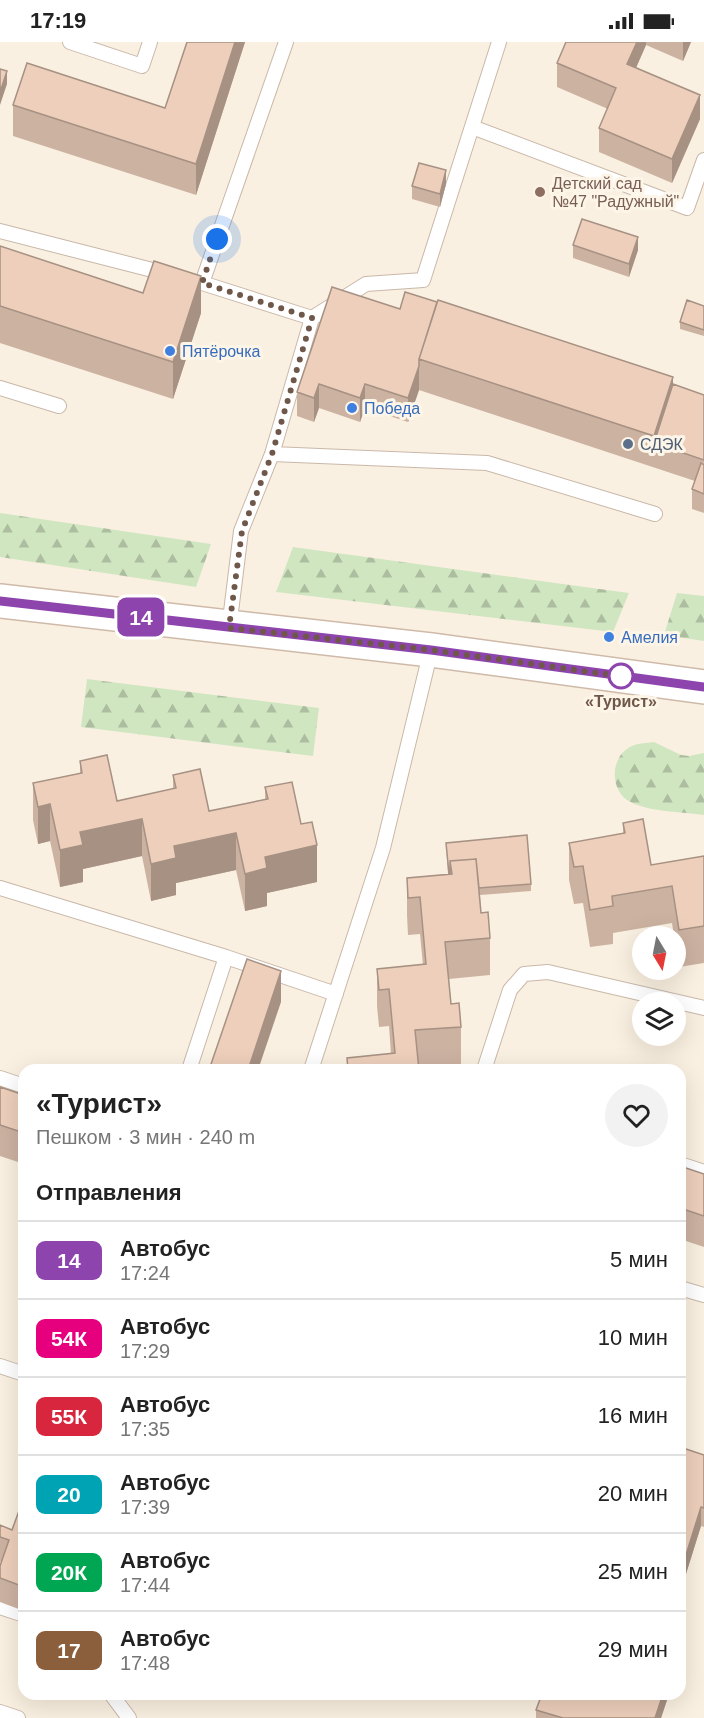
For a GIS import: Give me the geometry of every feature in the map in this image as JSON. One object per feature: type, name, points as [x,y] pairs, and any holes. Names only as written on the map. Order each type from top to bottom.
[{"type":"main road","points":[[0,601],[431,650],[704,687]]},
{"type":"lane","points":[[70,42],[142,66],[150,42]]},
{"type":"lane","points":[[190,280],[286,42]]},
{"type":"lane","points":[[229,628],[242,531],[272,454],[312,318],[366,284],[423,280],[499,42]]},
{"type":"lane","points":[[472,127],[687,207],[704,160]]},
{"type":"lane","points":[[0,231],[190,280],[312,318]]},
{"type":"lane","points":[[0,388],[59,405]]},
{"type":"lane","points":[[272,454],[487,463],[654,514]]},
{"type":"lane","points":[[313,1064],[383,848],[431,650]]},
{"type":"lane","points":[[1,892],[226,957],[336,994]]},
{"type":"lane","points":[[191,1064],[226,957]]},
{"type":"lane","points":[[486,1064],[510,990],[524,974],[548,972],[704,1008]]},
{"type":"lane","points":[[0,1078],[18,1084]]},
{"type":"lane","points":[[686,1166],[704,1172]]},
{"type":"lane","points":[[686,1290],[704,1295]]},
{"type":"lane","points":[[0,1366],[18,1372]]},
{"type":"lane","points":[[0,1607],[18,1613]]},
{"type":"lane","points":[[116,1700],[129,1718]]},
{"type":"lane","points":[[0,1712],[18,1718]]},
{"type":"green space","points":[[0,513],[211,544],[196,587],[0,557]]},
{"type":"green space","points":[[293,547],[629,593],[613,632],[276,592]]},
{"type":"green space","points":[[677,593],[704,596],[704,641],[664,635]]},
{"type":"green space","points":[[87,679],[319,708],[313,756],[81,727]]},
{"type":"green space","points":[[654,742],[681,755],[704,753],[704,815],[644,807],[627,800],[621,794],[615,780],[616,764],[620,756],[632,746]]},
{"type":"building","points":[[187,42],[235,42],[196,164],[13,105],[27,63],[165,108]]},
{"type":"building","points":[[566,42],[637,42],[627,64],[700,95],[672,159],[599,128],[616,88],[557,63]]},
{"type":"building","points":[[0,69],[7,71],[0,92]]},
{"type":"building","points":[[419,163],[446,170],[440,194],[412,186]]},
{"type":"building","points":[[582,219],[638,237],[629,264],[573,245]]},
{"type":"building","points":[[0,246],[143,293],[154,261],[201,276],[173,362],[0,306]]},
{"type":"building","points":[[332,287],[400,309],[405,292],[437,302],[408,398],[365,384],[360,398],[319,384],[314,398],[297,392]]},
{"type":"building","points":[[438,300],[673,377],[654,436],[419,359]]},
{"type":"building","points":[[687,300],[704,306],[704,330],[680,322]]},
{"type":"building","points":[[673,384],[704,395],[704,460],[654,443]]},
{"type":"building","points":[[701,463],[704,465],[704,494],[692,489]]},
{"type":"building","points":[[107,755],[117,801],[176,788],[173,775],[200,769],[209,811],[268,799],[265,787],[292,782],[301,824],[312,822],[317,845],[265,857],[267,868],[245,874],[236,833],[174,846],[176,858],[151,864],[142,819],[80,832],[83,845],[60,850],[50,804],[38,807],[33,783],[82,773],[80,761]]},
{"type":"building","points":[[643,819],[651,865],[704,856],[704,926],[686,929],[686,926],[678,926],[672,886],[612,896],[613,906],[590,910],[583,866],[574,867],[569,843],[625,833],[623,823]]},
{"type":"building","points":[[527,835],[531,884],[479,888],[476,859],[450,861],[449,874],[446,843]]},
{"type":"building","points":[[476,859],[481,913],[488,912],[490,938],[445,942],[451,1004],[459,1003],[461,1027],[415,1030],[418,1064],[348,1064],[347,1058],[395,1053],[389,989],[379,990],[377,969],[426,964],[420,897],[408,898],[407,878],[452,874],[450,861]]},
{"type":"building","points":[[247,959],[281,971],[250,1064],[211,1064]]},
{"type":"building","points":[[0,1087],[18,1093],[18,1131],[0,1125]]},
{"type":"building","points":[[686,1168],[704,1174],[704,1216],[686,1210]]},
{"type":"building","points":[[686,1449],[704,1455],[704,1508],[701,1507],[686,1555]]},
{"type":"building","points":[[18,1514],[18,1585],[0,1578],[0,1566],[9,1540],[0,1537],[0,1525],[12,1530]]},
{"type":"building","points":[[540,1700],[661,1700],[655,1718],[563,1718],[536,1710]]},
{"type":"bus line","name":"14","points":[[0,601],[431,650],[704,687]]},
{"type":"place","name":"Детский сад №47 \"Радужный\"","points":[[540,192]]},
{"type":"place","name":"Пятёрочка","points":[[170,351]]},
{"type":"place","name":"Победа","points":[[352,408]]},
{"type":"place","name":"СДЭК","points":[[628,444]]},
{"type":"place","name":"Амелия","points":[[609,637]]},
{"type":"place","name":"«Турист»","points":[[621,676]]},
{"type":"route","points":[[217,239],[202,283],[312,318],[272,454],[242,531],[229,628],[431,650],[627,677],[621,676]]}]
